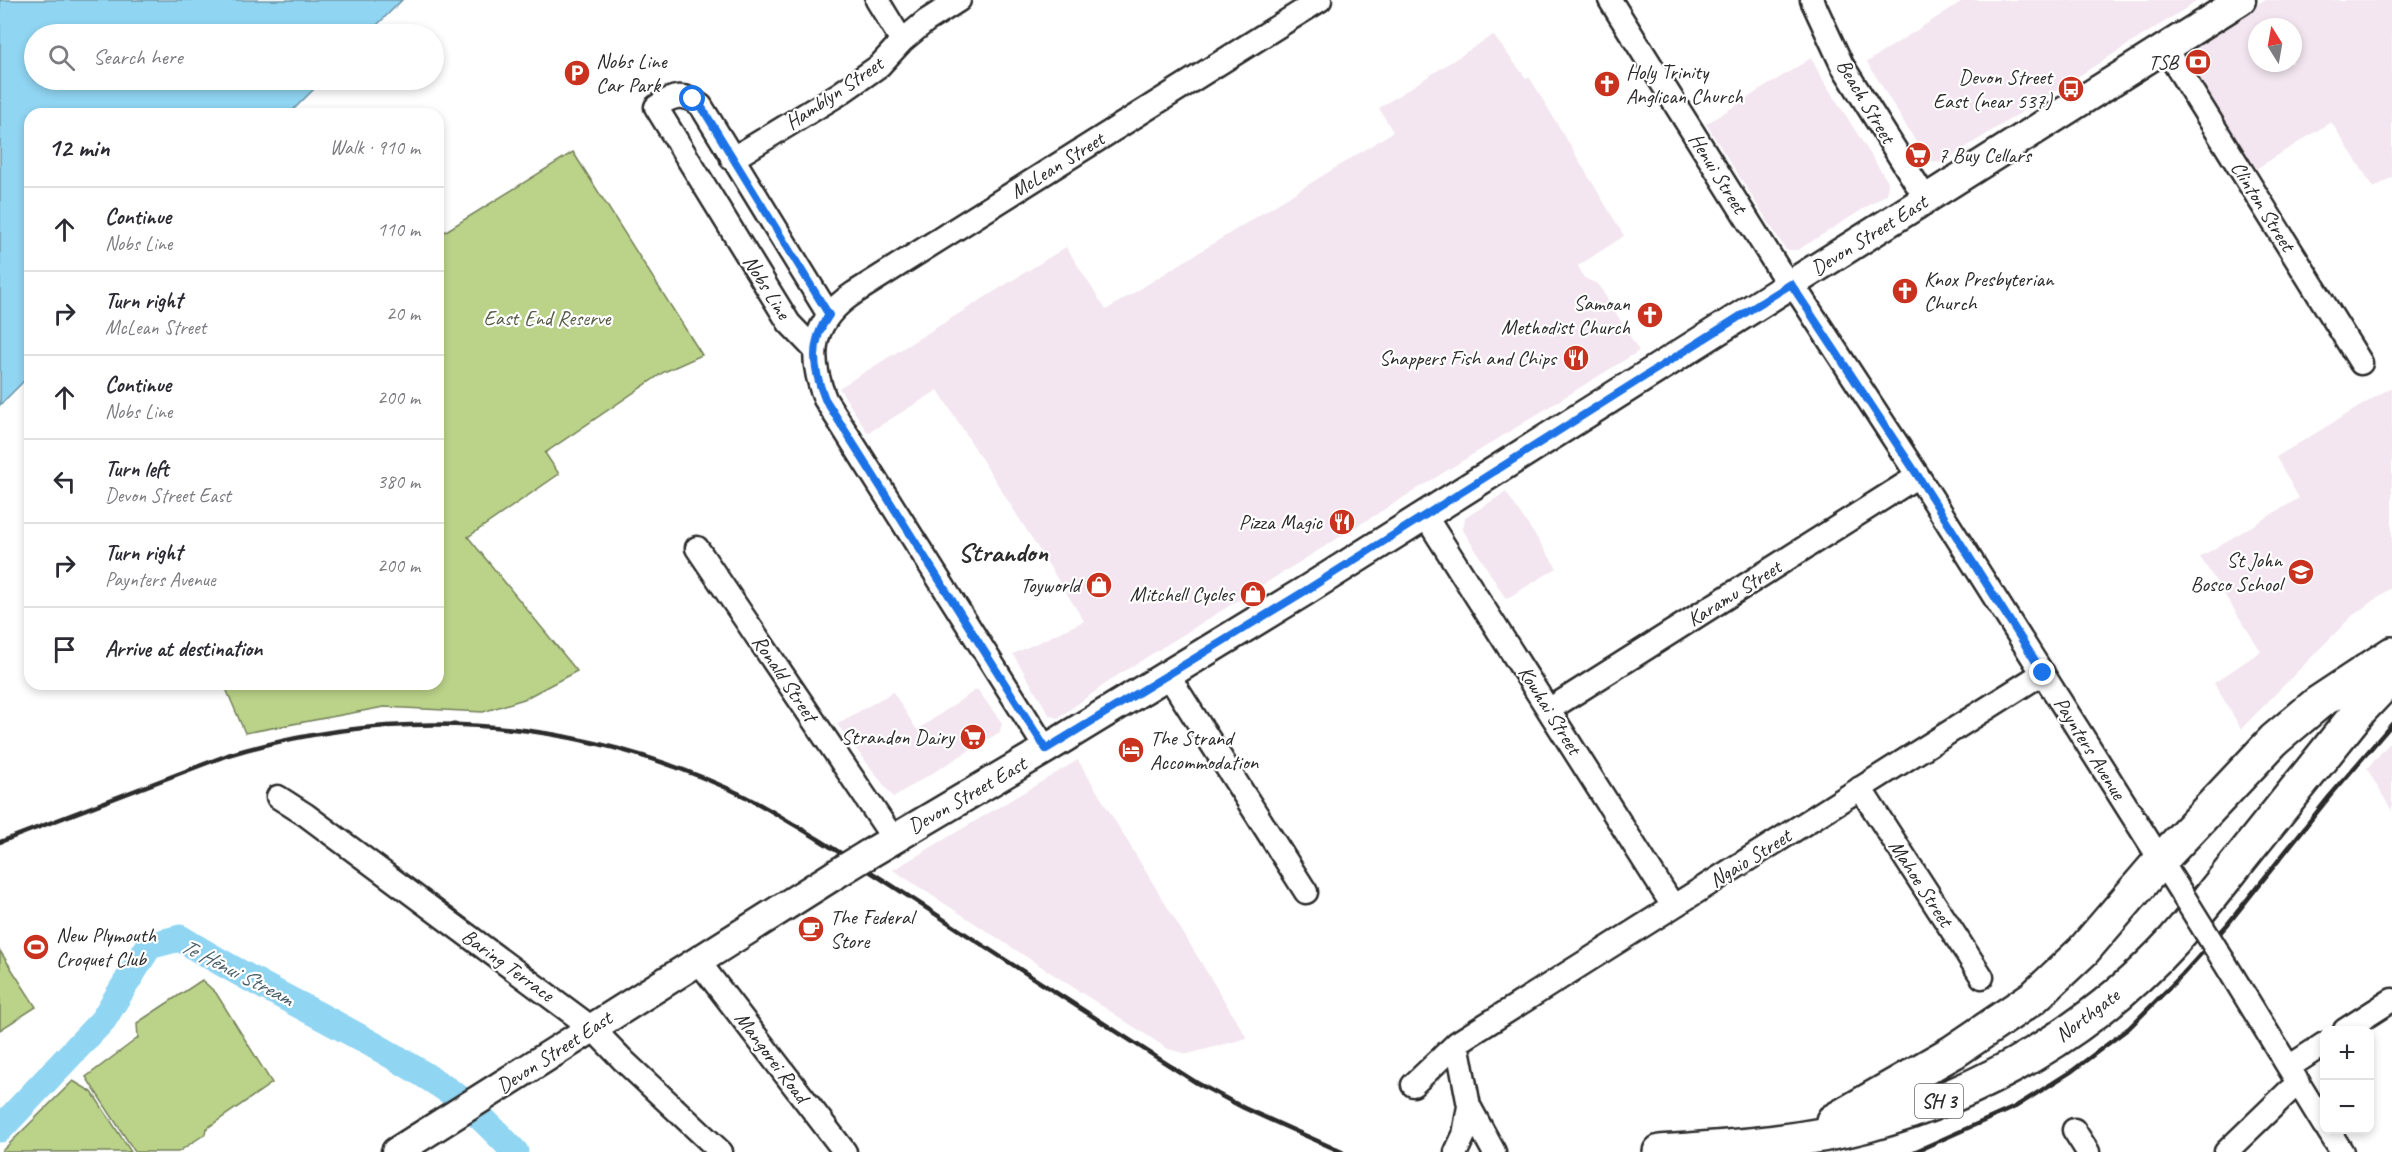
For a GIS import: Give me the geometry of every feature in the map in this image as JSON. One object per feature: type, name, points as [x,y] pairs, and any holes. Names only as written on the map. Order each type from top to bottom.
[{"type":"highway","points":[[1772,1143],[1828,1124],[1953,1052],[2008,1017],[2034,997],[2083,951],[2161,860],[2282,734],[2318,703],[2392,654]]},
{"type":"highway","name":"Northgate","points":[[1660,1152],[1772,1143],[1821,1136],[1867,1125],[1934,1102],[1996,1075],[2035,1053],[2108,1002],[2174,941],[2360,710],[2392,676]]},
{"type":"main road","name":"Devon Street East","points":[[405,1146],[893,838],[1168,675],[2241,0]]},
{"type":"street","points":[[877,0],[902,41]]},
{"type":"street","name":"Hamblyn Street","points":[[732,159],[839,94],[879,66],[902,41],[926,21],[960,0]]},
{"type":"street","name":"McLean Street","points":[[814,349],[819,332],[829,315],[854,292],[1320,0]]},
{"type":"street","name":"Henui Street","points":[[1610,0],[1779,270],[1791,284]]},
{"type":"street","name":"Beach Street","points":[[1812,0],[1842,65],[1926,199]]},
{"type":"street","name":"Clinton Street","points":[[2165,48],[2361,363]]},
{"type":"street","name":"Nobs Line","points":[[814,349],[789,323],[656,107],[674,96],[693,99],[701,106],[829,315]]},
{"type":"street","name":"Paynters Avenue","points":[[1791,284],[1918,476],[2161,860],[2320,1117]]},
{"type":"street","points":[[814,349],[814,364],[818,381],[838,421],[1046,749]]},
{"type":"street","name":"Karamu Street","points":[[1550,710],[1918,476]]},
{"type":"street","name":"Kowhai Street","points":[[1424,514],[1673,906]]},
{"type":"street","name":"Ronald Street","points":[[697,548],[893,838]]},
{"type":"street","name":"Ngaio Street","points":[[1413,1085],[1457,1043],[2043,673]]},
{"type":"street","points":[[1168,675],[1306,892]]},
{"type":"street","name":"Mahoe Street","points":[[1860,788],[1982,977]]},
{"type":"street","name":"Baring Terrace","points":[[278,797],[306,815],[592,1028],[722,1152]]},
{"type":"street","name":"Mangorei Road","points":[[699,962],[845,1152]]},
{"type":"street","points":[[2351,1026],[2392,1000]]},
{"type":"street","points":[[1457,1043],[1469,1107],[1494,1152]]},
{"type":"street","points":[[2226,1152],[2289,1091],[2294,1075],[2320,1049]]},
{"type":"street","points":[[1456,1152],[1464,1135],[1469,1107]]},
{"type":"street","points":[[2074,1130],[2088,1152]]},
{"type":"street","points":[[2331,1134],[2342,1152]]},
{"type":"shaded area","points":[[1964,0],[2199,0],[1941,163],[1927,160],[1867,62]]},
{"type":"shaded area","points":[[2264,0],[2392,0],[2392,177],[2374,188],[2331,122],[2243,177],[2167,62]]},
{"type":"shaded area","points":[[1493,35],[1526,78],[1530,78],[1624,236],[1578,266],[1584,278],[1598,284],[1639,351],[1118,675],[1058,718],[1050,716],[1013,654],[1084,621],[938,390],[868,433],[839,388],[1066,247],[1106,310],[1393,132],[1379,108]]},
{"type":"shaded area","points":[[1811,58],[1888,182],[1887,194],[1798,250],[1786,250],[1706,124]]},
{"type":"shaded area","name":"St John Bosco School","points":[[2392,387],[2392,587],[2352,616],[2241,729],[2214,683],[2261,651],[2200,557],[2299,498],[2276,457]]},
{"type":"shaded area","points":[[1506,492],[1557,568],[1506,599],[1463,530],[1465,518]]},
{"type":"shaded area","points":[[977,689],[1002,723],[1000,732],[893,797],[837,724],[893,692],[917,730]]},
{"type":"shaded area","points":[[2392,740],[2392,811],[2367,769]]},
{"type":"shaded area","points":[[1078,760],[1247,1038],[1188,1054],[1168,1049],[893,870]]},
{"type":"green space","name":"East End Reserve","points":[[573,152],[702,355],[664,372],[545,453],[559,474],[468,537],[577,671],[524,699],[483,712],[384,707],[245,733],[227,690],[444,690],[444,232]]},
{"type":"green space","points":[[0,951],[36,1007],[0,1030]]},
{"type":"green space","points":[[202,980],[216,993],[272,1083],[206,1129],[205,1134],[178,1152],[135,1152],[86,1077],[138,1038],[137,1023]]},
{"type":"green space","points":[[73,1081],[92,1092],[131,1152],[1,1152]]},
{"type":"water","points":[[0,0],[402,0],[378,24],[24,24],[24,90],[313,90],[295,108],[24,108],[24,381],[0,405]]},
{"type":"waterway","name":"Te Hēnui Stream","points":[[0,1129],[103,1020],[149,946],[180,938],[248,978],[422,1073],[463,1101],[515,1152]]},
{"type":"railway","points":[[1914,1152],[2015,1107],[2072,1071],[2129,1028],[2182,975],[2227,925],[2329,797],[2392,724]]},
{"type":"railway","points":[[0,842],[228,755],[290,739],[352,729],[414,725],[477,726],[539,732],[600,744],[661,762],[758,803],[871,872],[1197,1083],[1244,1108],[1342,1152]]},
{"type":"place","name":"TSB","points":[[2198,62]]},
{"type":"place","name":"Nobs Line Car Park","points":[[577,73]]},
{"type":"place","name":"Holy Trinity Anglican Church","points":[[1607,84]]},
{"type":"place","name":"Devon Street East (near 537)","points":[[2071,89]]},
{"type":"place","name":"7 Buy Cellars","points":[[1918,155]]},
{"type":"place","name":"Knox Presbyterian Church","points":[[1905,291]]},
{"type":"place","name":"Samoan Methodist Church","points":[[1650,315]]},
{"type":"place","name":"Snappers Fish and Chips","points":[[1576,358]]},
{"type":"place","name":"Pizza Magic","points":[[1342,522]]},
{"type":"place","name":"St John Bosco School","points":[[2301,572]]},
{"type":"place","name":"Toyworld","points":[[1099,585]]},
{"type":"place","name":"Mitchell Cycles","points":[[1253,594]]},
{"type":"place","name":"Strandon Dairy","points":[[973,737]]},
{"type":"place","name":"The Strand Accommodation","points":[[1131,750]]},
{"type":"place","name":"The Federal Store","points":[[811,929]]},
{"type":"place","name":"New Plymouth Croquet Club","points":[[36,947]]},
{"type":"district","name":"Strandon","points":[[1003,552]]},
{"type":"route","points":[[693,99],[701,106],[829,315],[819,332],[814,349],[814,364],[825,399],[1046,749],[1305,591],[1791,284],[1918,476],[2043,673]]}]
